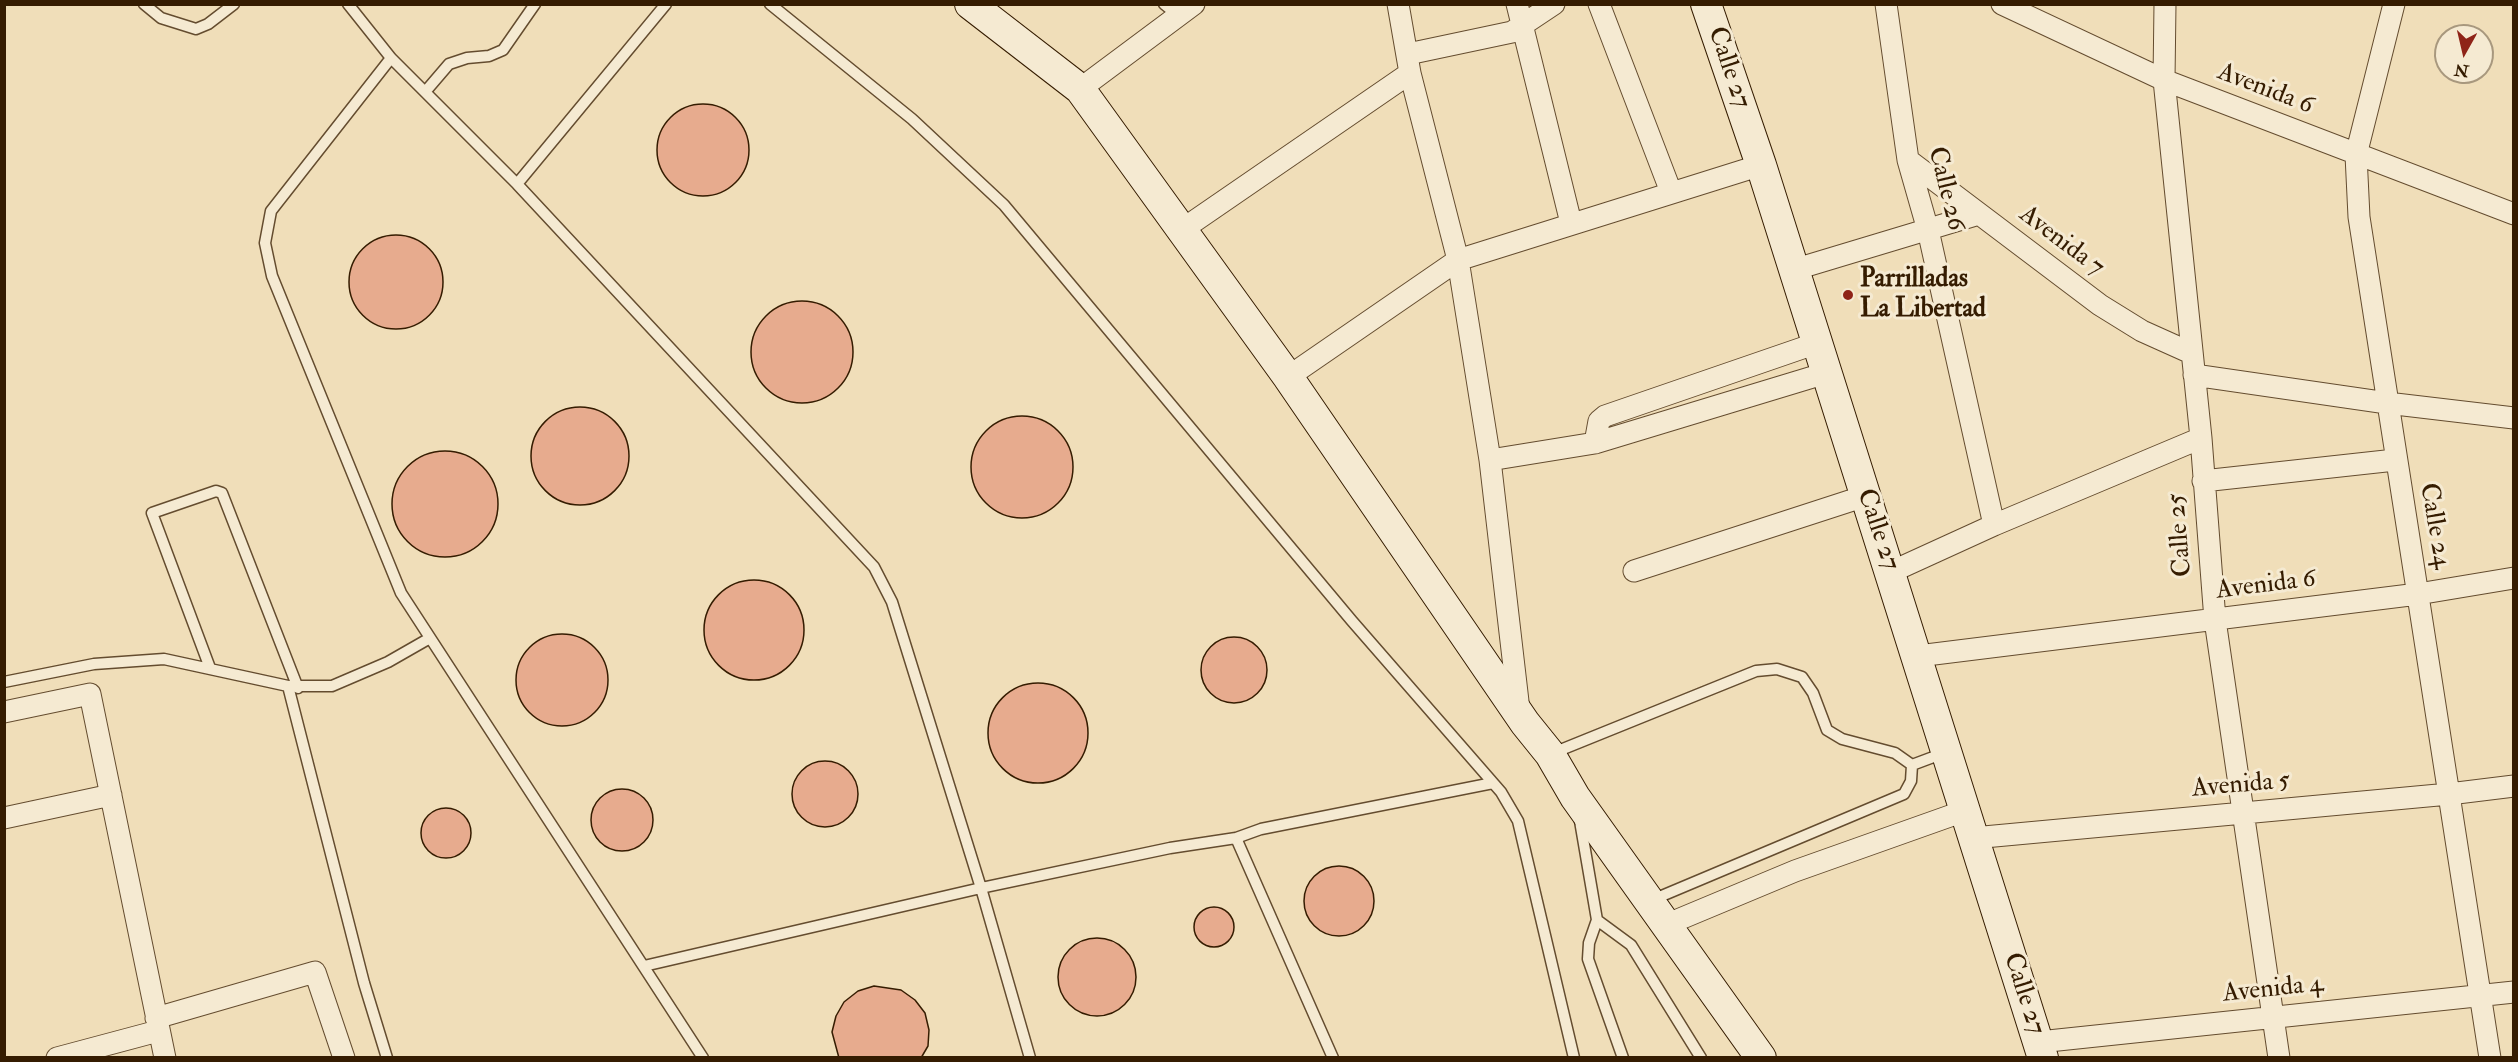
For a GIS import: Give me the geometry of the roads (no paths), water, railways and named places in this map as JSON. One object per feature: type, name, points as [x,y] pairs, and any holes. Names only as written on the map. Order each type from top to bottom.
[{"type":"main road","points":[[970,4],[1080,88],[1288,377],[1520,715],[1550,754],[1575,797],[1761,1058]]},
{"type":"main road","name":"Calle 27","points":[[1706,4],[1761,165],[2041,1050]]},
{"type":"street","points":[[1398,4],[1409,64],[1458,260],[1490,460],[1520,715]]},
{"type":"street","points":[[1517,4],[1571,223]]},
{"type":"street","points":[[1183,229],[1409,64],[1512,32],[1523,27],[1554,4]]},
{"type":"street","points":[[1599,4],[1671,192]]},
{"type":"street","name":"Calle 26","points":[[1886,4],[1908,160],[1928,230],[1994,525]]},
{"type":"street","name":"Avenida 6","points":[[2002,4],[2164,80],[2514,214]]},
{"type":"street","name":"Calle 25","points":[[2165,4],[2164,80],[2201,438],[2215,620],[2279,1058]]},
{"type":"street","name":"Calle 24","points":[[2394,4],[2356,155],[2359,218],[2490,1058]]},
{"type":"street","points":[[1080,88],[1179,8]]},
{"type":"street","name":"Avenida 7","points":[[1908,160],[2100,305],[2142,331],[2191,353]]},
{"type":"street","points":[[1288,377],[1458,260],[1761,165]]},
{"type":"street","points":[[1793,270],[1979,214]]},
{"type":"street","points":[[1595,442],[1599,421],[1605,416],[1817,343]]},
{"type":"street","points":[[1490,460],[1595,442],[1826,373]]},
{"type":"street","points":[[2194,375],[2387,403],[2514,418]]},
{"type":"street","points":[[1891,572],[1994,525],[2201,438]]},
{"type":"street","points":[[2203,481],[2395,460]]},
{"type":"street","points":[[1634,571],[1865,496]]},
{"type":"street","name":"Avenida 6","points":[[1918,656],[2418,594],[2514,578]]},
{"type":"street","points":[[4,711],[90,694],[165,1058]]},
{"type":"street","name":"Avenida 5","points":[[1659,912],[1795,871],[1969,824],[2242,812],[2514,786]]},
{"type":"street","points":[[4,818],[111,795]]},
{"type":"street","points":[[57,1058],[315,972],[344,1058]]},
{"type":"street","name":"Avenida 4","points":[[2041,1050],[2274,1017],[2514,992]]},
{"type":"lane","points":[[144,4],[161,18],[196,29],[208,24],[234,4]]},
{"type":"lane","points":[[348,4],[391,58],[517,184],[874,567],[892,602],[981,888],[1030,1058]]},
{"type":"lane","points":[[425,92],[449,64],[467,58],[489,56],[504,50],[536,4]]},
{"type":"lane","points":[[517,184],[666,4]]},
{"type":"lane","points":[[770,4],[912,119],[1004,205],[1345,612],[1493,783],[1518,821],[1574,1058]]},
{"type":"lane","points":[[391,58],[271,211],[265,243],[272,276],[401,593],[703,1058]]},
{"type":"lane","points":[[210,668],[152,513],[216,491],[222,493],[293,687],[364,983],[387,1058]]},
{"type":"lane","points":[[4,682],[94,664],[164,659],[293,687],[332,686],[388,662],[430,639]]},
{"type":"lane","points":[[1550,754],[1756,671],[1778,669],[1802,677],[1813,693],[1827,730],[1842,740],[1895,753],[1912,765]]},
{"type":"lane","points":[[1912,765],[1947,752]]},
{"type":"lane","points":[[1659,912],[1904,794],[1911,781],[1912,765]]},
{"type":"lane","points":[[644,966],[981,888],[1170,848],[1236,838],[1261,829],[1493,783]]},
{"type":"lane","points":[[1575,797],[1598,920],[1589,943],[1588,959],[1623,1058]]},
{"type":"lane","points":[[1236,838],[1333,1058]]},
{"type":"lane","points":[[1598,920],[1631,945],[1701,1058]]},
{"type":"place","name":"Parrilladas La Libertad","points":[[1848,295]]}]
